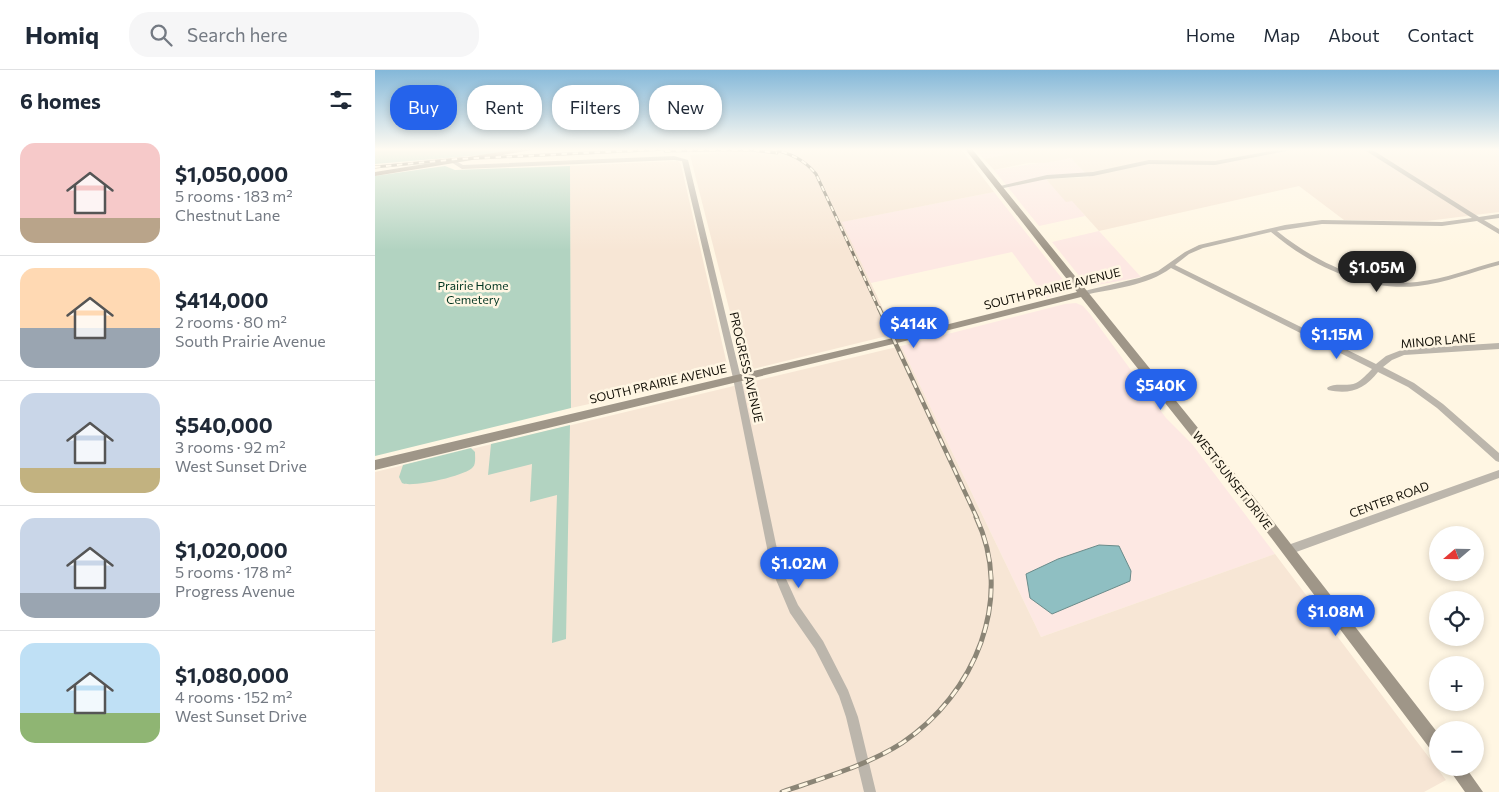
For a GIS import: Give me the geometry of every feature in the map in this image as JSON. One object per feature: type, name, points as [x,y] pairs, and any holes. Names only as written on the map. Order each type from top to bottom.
[{"type":"street","name":"PROGRESS AVENUE","points":[[690,183],[737,378],[777,568],[794,609],[819,645],[844,694],[852,717],[870,792]]},
{"type":"street","name":"WEST SUNSET DRIVE","points":[[995,183],[1288,550],[1429,734]]},
{"type":"street","points":[[999,187],[1020,183]]},
{"type":"street","points":[[1421,183],[1499,232]]},
{"type":"street","name":"SOUTH PRAIRIE AVENUE","points":[[375,465],[1141,280],[1160,273],[1172,266],[1187,253],[1201,246],[1272,230],[1322,222],[1429,224],[1499,216]]},
{"type":"street","points":[[1272,230],[1289,244],[1306,254],[1348,274],[1379,282],[1418,284],[1499,263]]},
{"type":"street","points":[[1172,266],[1411,386],[1430,399],[1499,458]]},
{"type":"street","name":"MINOR LANE","points":[[1331,388],[1357,388],[1374,374],[1382,362],[1408,351],[1499,346]]},
{"type":"street","name":"CENTER ROAD","points":[[1288,550],[1499,474]]},
{"type":"street","points":[[1462,776],[1475,792]]},
{"type":"shaded area","points":[[570,183],[685,183],[729,373],[571,408]]},
{"type":"shaded area","points":[[697,183],[987,183],[994,192],[842,222],[895,334],[745,371]]},
{"type":"shaded area","points":[[1004,183],[1058,183],[1085,216],[1039,226]]},
{"type":"shaded area","points":[[1049,183],[1499,183],[1499,212],[1427,221],[1344,220],[1299,186],[1099,231],[1072,201],[1066,202]]},
{"type":"shaded area","points":[[994,192],[1064,281],[1067,286],[1066,292],[1046,298],[1012,252],[871,283],[841,222]]},
{"type":"shaded area","points":[[1099,231],[1141,277],[1091,286],[1084,282],[1052,242]]},
{"type":"shaded area","points":[[1076,303],[1083,306],[1090,314],[1166,418],[1192,444],[1275,554],[1041,637],[901,346],[1065,304]]},
{"type":"shaded area","points":[[901,346],[1041,637],[1275,554],[1429,758],[1429,776],[1443,776],[1446,780],[1424,792],[375,792],[375,472]]},
{"type":"green space","name":"Prairie Home Cemetery","points":[[375,183],[570,183],[571,408],[375,456]]},
{"type":"green space","points":[[570,425],[566,639],[552,643],[557,495],[530,502],[532,464],[488,475],[491,444]]},
{"type":"green space","points":[[471,448],[475,452],[474,466],[460,474],[416,484],[402,483],[399,477],[403,465]]},
{"type":"water","points":[[1099,545],[1119,546],[1131,571],[1130,581],[1052,614],[1030,598],[1026,574],[1058,559]]},
{"type":"railway","points":[[820,183],[879,309]]},
{"type":"railway","points":[[879,308],[977,518]]},
{"type":"railway","points":[[782,792],[843,771],[888,751],[928,723],[950,699],[968,672],[981,642],[989,612],[991,580],[987,548],[976,517]]}]
